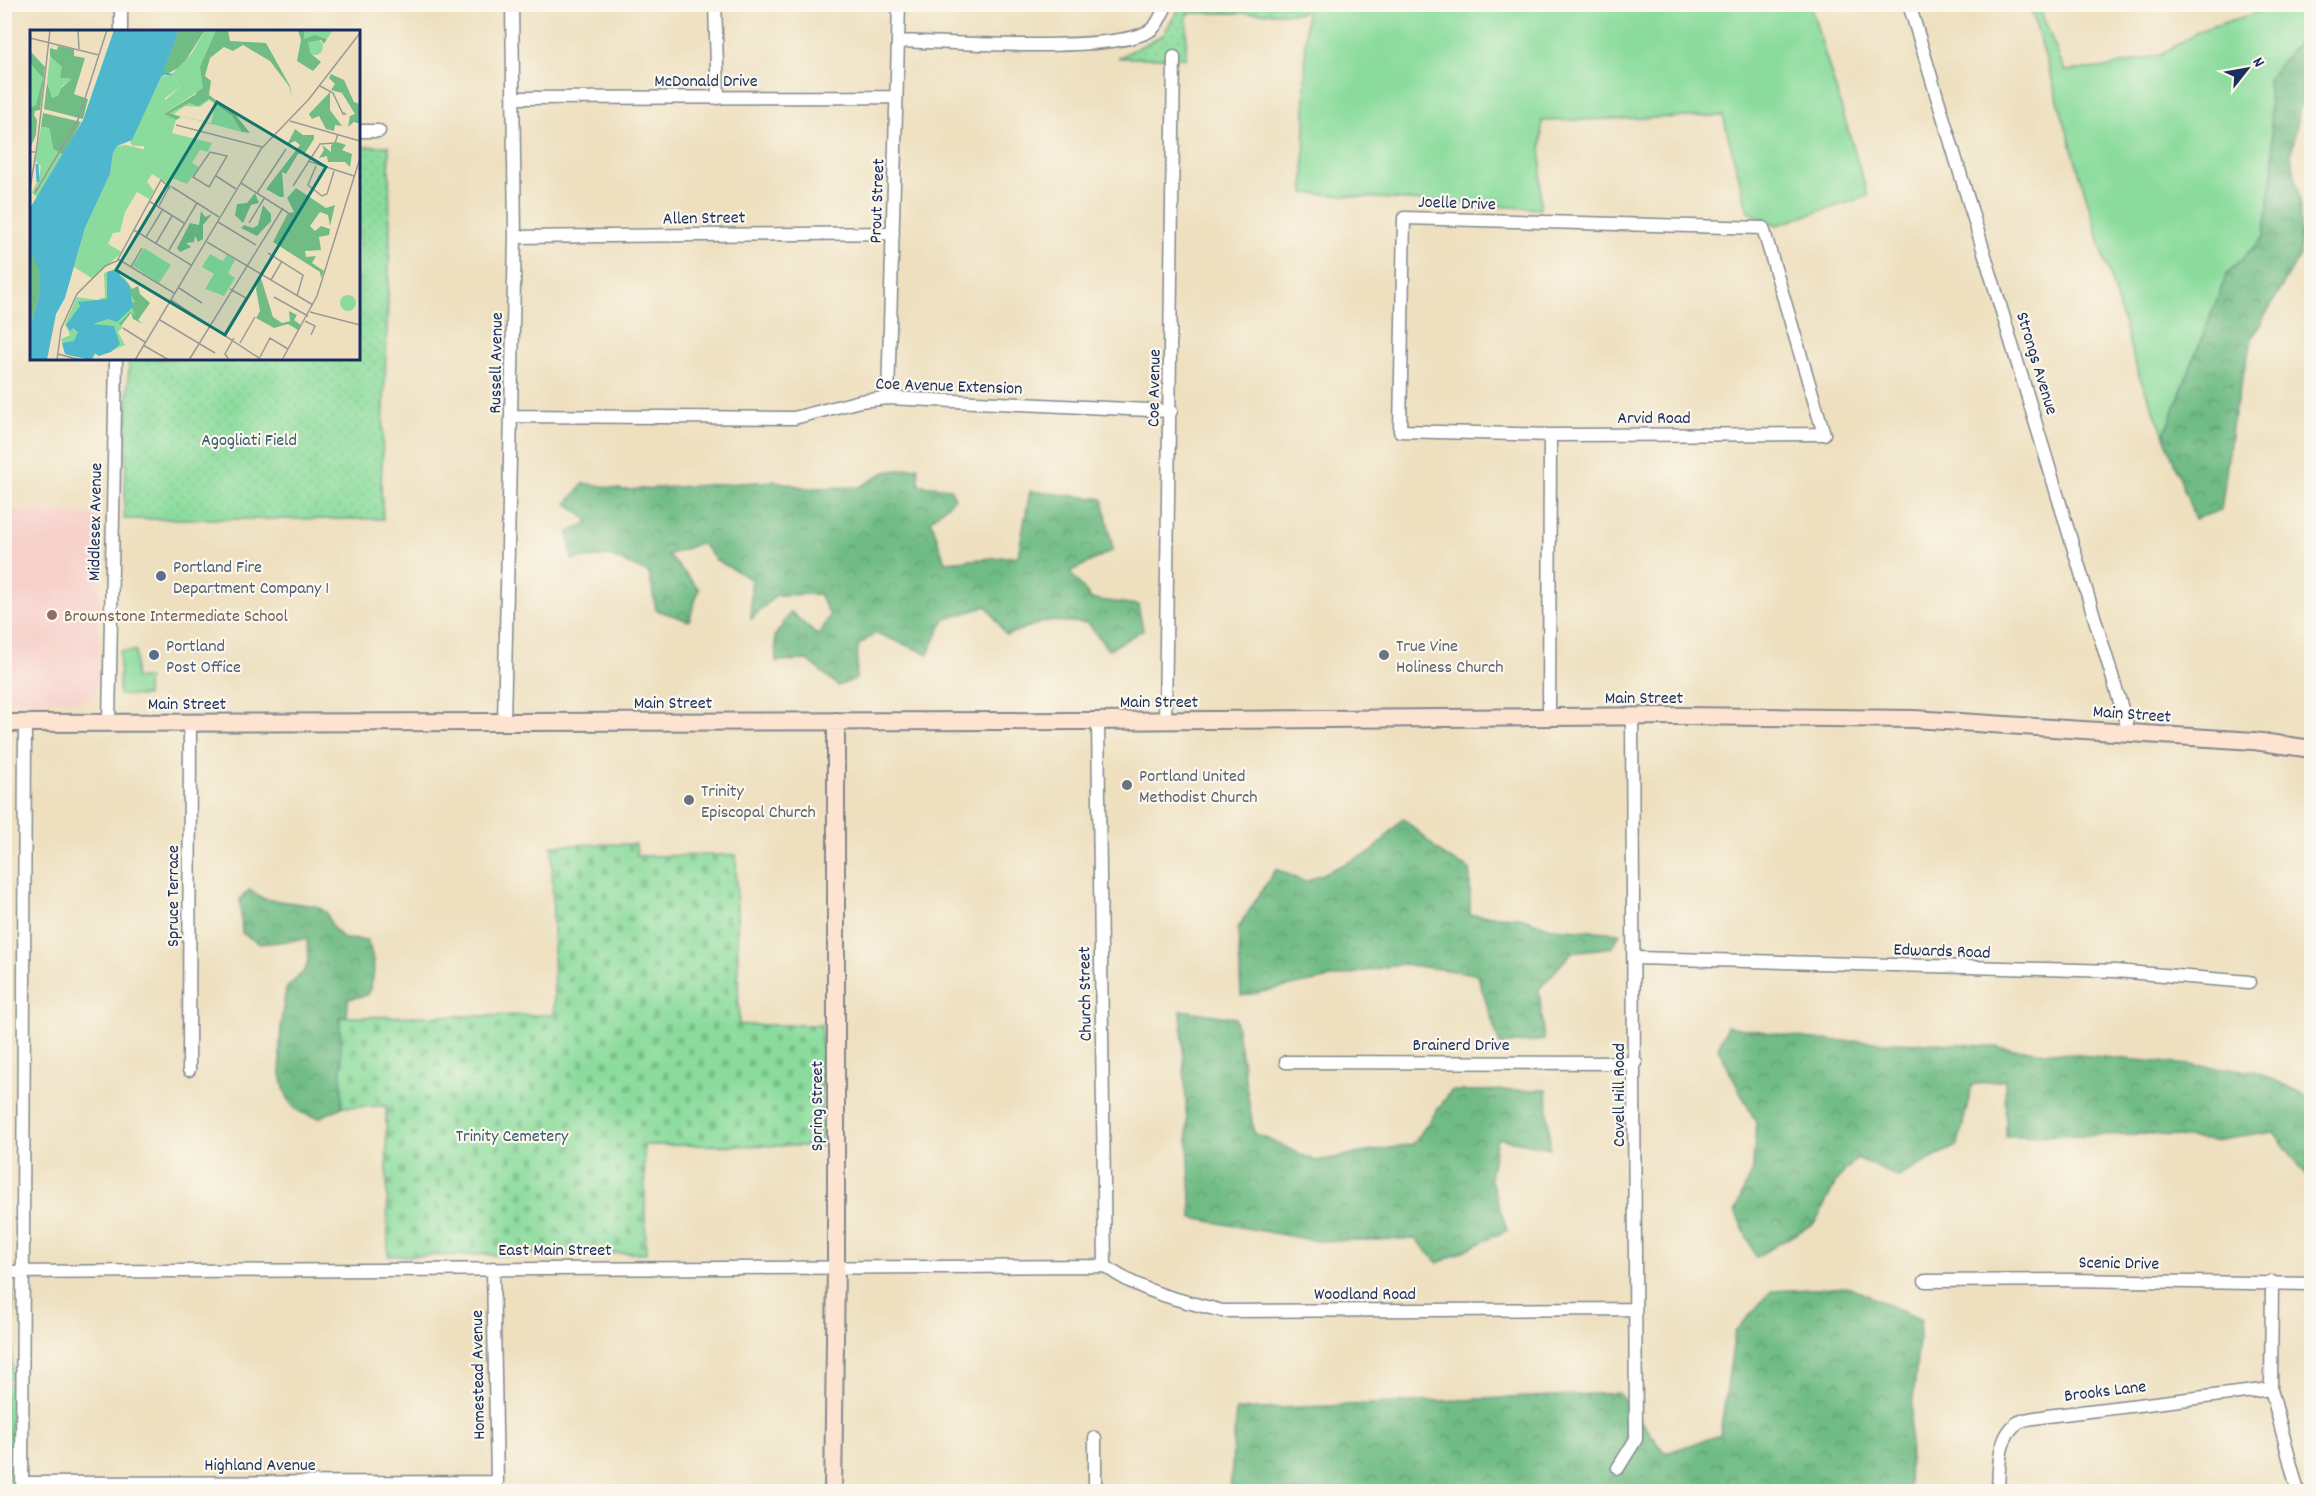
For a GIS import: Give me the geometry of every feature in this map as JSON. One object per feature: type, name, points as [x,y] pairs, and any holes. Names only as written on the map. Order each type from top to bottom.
[{"type":"main road","name":"Main Street","points":[[4,723],[1165,720],[1632,716],[1914,719],[2254,741],[2312,749]]},
{"type":"main road","name":"Spring Street","points":[[833,1491],[836,1266],[836,721]]},
{"type":"street","points":[[121,4],[121,30]]},
{"type":"street","name":"Russell Avenue","points":[[504,722],[515,237],[512,4]]},
{"type":"street","points":[[716,4],[718,98]]},
{"type":"street","name":"Prout Street","points":[[888,398],[899,4]]},
{"type":"street","points":[[898,41],[1073,44],[1130,39],[1153,29],[1167,4]]},
{"type":"street","name":"Strongs Avenue","points":[[1909,4],[2129,732]]},
{"type":"street","name":"Coe Avenue","points":[[1165,720],[1171,411],[1174,57]]},
{"type":"street","name":"McDonald Drive","points":[[515,98],[896,97]]},
{"type":"street","points":[[360,131],[379,131]]},
{"type":"street","name":"Joelle Drive","points":[[1550,435],[1400,431],[1404,218],[1763,228]]},
{"type":"street","name":"Arvid Road","points":[[1550,435],[1824,434],[1763,228]]},
{"type":"street","name":"Allen Street","points":[[515,237],[893,233]]},
{"type":"street","name":"Middlesex Avenue","points":[[109,723],[116,360]]},
{"type":"street","name":"Coe Avenue Extension","points":[[512,416],[794,418],[860,401],[888,398],[1171,411]]},
{"type":"street","points":[[1549,717],[1550,435]]},
{"type":"street","name":"Covell Hill Road","points":[[1618,1468],[1636,1439],[1636,1063],[1632,716]]},
{"type":"street","name":"Church Street","points":[[1098,720],[1105,1266]]},
{"type":"street","name":"Spruce Terrace","points":[[189,1070],[190,722]]},
{"type":"street","points":[[22,1487],[25,723]]},
{"type":"street","name":"Edwards Road","points":[[1635,958],[2115,971],[2248,982]]},
{"type":"street","name":"Brainerd Drive","points":[[1286,1062],[1636,1063]]},
{"type":"street","name":"East Main Street","points":[[4,1272],[1105,1266]]},
{"type":"street","name":"Woodland Road","points":[[1105,1266],[1127,1282],[1169,1298],[1223,1311],[1635,1309]]},
{"type":"street","name":"Homestead Avenue","points":[[492,1268],[497,1482]]},
{"type":"street","name":"Scenic Drive","points":[[1925,1281],[2312,1284]]},
{"type":"street","points":[[2272,1282],[2271,1389],[2298,1491]]},
{"type":"street","name":"Brooks Lane","points":[[1998,1491],[1999,1467],[2006,1436],[2020,1422],[2047,1416],[2271,1389]]},
{"type":"street","points":[[1095,1438],[1095,1491]]},
{"type":"street","name":"Highland Avenue","points":[[22,1487],[497,1482]]},
{"type":"shaded area","name":"Brownstone Intermediate School","points":[[5,509],[102,516],[98,675],[95,696],[85,701],[5,700]]},
{"type":"green space","points":[[1810,4],[1868,196],[1777,225],[1748,212],[1723,116],[1542,121],[1540,209],[1304,193],[1306,5]]},
{"type":"green space","points":[[1181,5],[1302,5],[1302,13],[1187,13],[1186,58],[1118,58],[1163,35]]},
{"type":"green space","points":[[2030,5],[2038,5],[2065,71],[2109,67],[2160,55],[2201,30],[2281,5],[2307,5],[2303,36],[2268,79],[2274,166],[2264,237],[2227,274],[2164,435],[2138,373]]},
{"type":"green space","points":[[2307,5],[2311,5],[2311,50],[2291,156],[2300,201],[2300,255],[2252,338],[2234,413],[2221,510],[2195,519],[2164,435],[2227,274],[2264,237],[2274,166],[2268,79],[2303,36]]},
{"type":"green space","name":"Agogliati Field","points":[[389,146],[390,243],[381,487],[383,519],[124,519],[129,360],[360,360],[360,147]]},
{"type":"green space","points":[[918,467],[919,485],[950,488],[955,498],[931,520],[945,562],[1018,556],[1030,491],[1103,499],[1113,550],[1070,572],[1091,599],[1138,605],[1143,630],[1108,650],[1088,623],[1046,621],[1006,635],[987,606],[944,620],[928,654],[876,633],[858,646],[856,679],[838,686],[808,660],[776,661],[775,636],[791,612],[818,636],[830,615],[819,594],[776,595],[751,619],[751,579],[716,560],[701,543],[668,555],[699,589],[689,621],[656,610],[649,573],[610,556],[572,559],[568,533],[589,522],[567,503],[584,483],[624,490],[776,481],[806,488],[860,487],[885,472]]},
{"type":"green space","points":[[120,651],[136,651],[135,678],[148,678],[146,696],[119,695]]},
{"type":"green space","points":[[1403,818],[1444,856],[1470,869],[1470,915],[1520,917],[1552,928],[1620,933],[1613,947],[1572,952],[1539,989],[1544,1040],[1500,1045],[1477,974],[1401,964],[1241,996],[1238,928],[1276,869],[1305,882],[1373,851]]},
{"type":"green space","name":"Trinity Cemetery","points":[[636,844],[637,856],[736,855],[739,1025],[822,1025],[822,1146],[644,1145],[646,1253],[388,1256],[386,1106],[342,1107],[340,1017],[554,1015],[552,845]]},
{"type":"green space","points":[[249,890],[264,899],[316,906],[326,912],[333,928],[344,939],[367,940],[370,947],[374,975],[367,995],[348,999],[347,1017],[340,1017],[342,1107],[319,1118],[297,1110],[289,1100],[281,1070],[280,1034],[286,989],[306,969],[307,939],[260,944],[242,933],[240,899]]},
{"type":"green space","points":[[1181,1010],[1235,1018],[1254,1133],[1316,1161],[1413,1144],[1451,1091],[1547,1090],[1550,1148],[1497,1138],[1490,1177],[1507,1230],[1438,1263],[1416,1239],[1316,1241],[1192,1218]]},
{"type":"green space","points":[[1727,1026],[1817,1040],[1961,1044],[2256,1071],[2311,1098],[2311,1181],[2274,1132],[2213,1141],[2151,1134],[2006,1136],[2005,1079],[1972,1085],[1958,1145],[1898,1177],[1857,1158],[1837,1180],[1816,1222],[1756,1257],[1735,1211],[1753,1167],[1756,1123],[1718,1048]]},
{"type":"green space","points":[[1850,1287],[1921,1320],[1910,1429],[1909,1491],[1230,1492],[1236,1410],[1618,1393],[1666,1453],[1720,1435],[1735,1332],[1771,1291]]},
{"type":"green space","points":[[5,1290],[13,1292],[12,1379],[5,1379]]},
{"type":"green space","points":[[5,1383],[12,1383],[10,1491],[4,1491]]},
{"type":"place","name":"Portland Fire Department Company 1","points":[[161,576]]},
{"type":"place","name":"Brownstone Intermediate School","points":[[52,615]]},
{"type":"place","name":"Portland Post Office","points":[[154,655]]},
{"type":"place","name":"True Vine Holiness Church","points":[[1384,655]]},
{"type":"place","name":"Portland United Methodist Church","points":[[1127,785]]},
{"type":"place","name":"Trinity Episcopal Church","points":[[689,800]]}]
